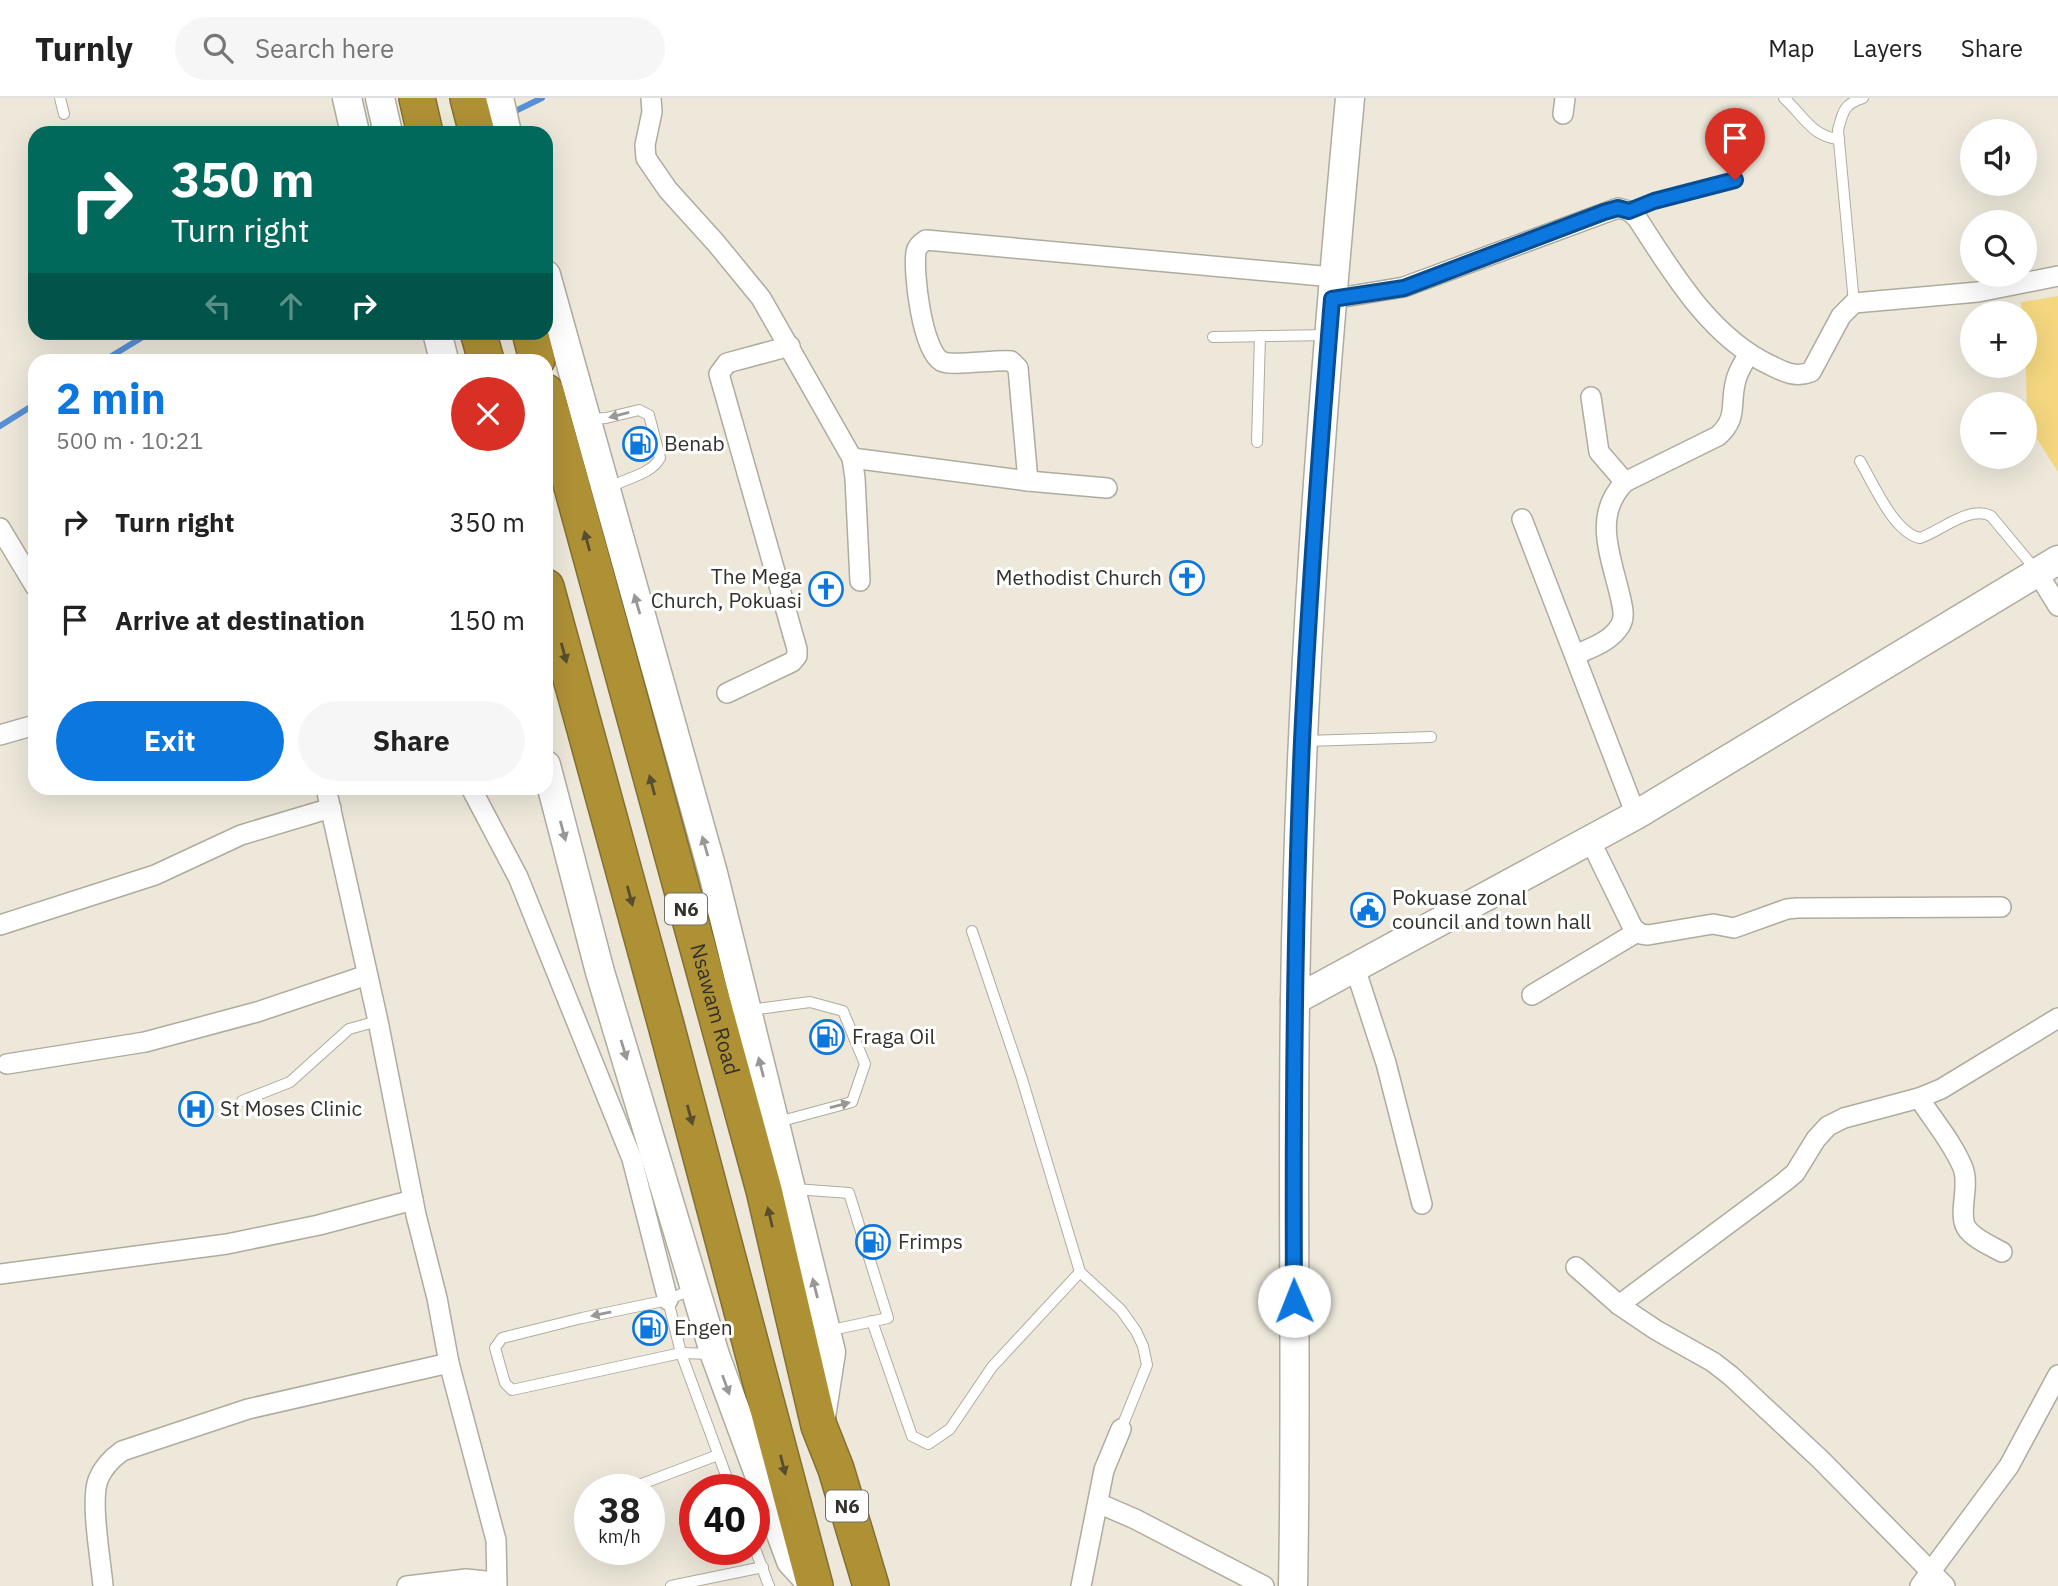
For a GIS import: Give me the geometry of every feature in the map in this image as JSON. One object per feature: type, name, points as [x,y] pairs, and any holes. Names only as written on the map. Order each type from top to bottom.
[{"type":"highway","name":"Nsawam Road","points":[[553,418],[764,1190],[819,1426],[836,1469],[871,1586]]},
{"type":"highway","name":"N6","points":[[553,613],[814,1586]]},
{"type":"street","points":[[346,98],[353,126]]},
{"type":"street","points":[[380,98],[386,126]]},
{"type":"street","points":[[650,98],[652,111],[645,145],[646,158],[668,190],[761,298],[852,458],[860,581]]},
{"type":"street","points":[[1293,1586],[1296,1427],[1293,1199],[1295,1000],[1302,741],[1320,444],[1350,98]]},
{"type":"street","points":[[1028,481],[1018,368],[1011,360],[949,363],[938,359],[925,335],[917,282],[916,251],[926,240],[1333,288],[1404,288],[1618,208],[1629,211],[1637,218],[1683,287],[1703,311],[1748,355],[1790,374],[1803,375],[1811,372],[1841,316],[1854,303],[1978,292],[2058,276]]},
{"type":"street","points":[[553,300],[713,873],[831,1352],[819,1426]]},
{"type":"street","points":[[727,692],[792,662],[797,656],[797,649],[719,374],[727,363],[790,346]]},
{"type":"street","points":[[1575,655],[1613,635],[1622,622],[1622,604],[1606,528],[1607,511],[1614,493],[1625,482],[1718,436],[1727,428],[1733,416],[1737,377],[1748,355]]},
{"type":"street","points":[[1591,397],[1599,452],[1625,482]]},
{"type":"street","points":[[852,458],[1028,481],[1107,488]]},
{"type":"street","points":[[1522,519],[1636,815]]},
{"type":"street","points":[[0,528],[28,574]]},
{"type":"street","points":[[1295,1000],[1636,815],[2048,566],[2058,606]]},
{"type":"street","points":[[0,735],[28,727]]},
{"type":"street","points":[[553,792],[600,972],[715,1355],[791,1561],[814,1586]]},
{"type":"street","points":[[328,795],[449,1363],[496,1540],[496,1584],[466,1579],[407,1586]]},
{"type":"street","points":[[475,795],[518,877],[632,1159],[668,1300]]},
{"type":"street","points":[[0,925],[155,875],[241,835],[331,808]]},
{"type":"street","points":[[1590,840],[1637,932]]},
{"type":"street","points":[[1531,995],[1637,932],[1648,935],[1713,924],[1734,928],[1797,908],[2001,907]]},
{"type":"street","points":[[1355,968],[1386,1063],[1422,1204]]},
{"type":"street","points":[[7,1064],[145,1042],[257,1012],[367,975]]},
{"type":"street","points":[[1619,1305],[1783,1183],[1795,1172],[1816,1139],[1828,1126],[1844,1118],[1919,1098],[1941,1089],[2058,1018]]},
{"type":"street","points":[[1919,1098],[1959,1158],[1964,1171],[1966,1185],[1963,1219],[1966,1229],[2002,1252]]},
{"type":"street","points":[[0,1274],[227,1244],[319,1225],[413,1200]]},
{"type":"street","points":[[677,1225],[737,1293]]},
{"type":"street","points":[[1576,1267],[1619,1305],[1656,1330],[1713,1362],[1731,1376],[1945,1586]]},
{"type":"street","points":[[103,1586],[96,1483],[112,1458],[122,1451],[248,1409],[449,1363]]},
{"type":"street","points":[[1920,1586],[2009,1466],[2058,1375]]},
{"type":"street","points":[[1081,1586],[1104,1470],[1121,1429]]},
{"type":"street","points":[[1098,1503],[1135,1519],[1265,1586]]},
{"type":"lane","points":[[60,98],[64,114]]},
{"type":"lane","points":[[1784,98],[1817,133],[1826,138],[1839,139]]},
{"type":"lane","points":[[1854,303],[1838,130],[1842,113],[1851,102],[1863,98]]},
{"type":"lane","points":[[1629,211],[1654,201],[1735,180]]},
{"type":"lane","points":[[1213,337],[1329,335]]},
{"type":"lane","points":[[1258,442],[1260,336]]},
{"type":"lane","points":[[586,419],[606,418],[639,410],[649,415],[660,458],[657,465],[605,490]]},
{"type":"lane","points":[[1860,461],[1894,519],[1911,536],[1920,538],[1968,516],[1984,513],[1991,516],[2048,566]]},
{"type":"lane","points":[[1302,741],[1432,737]]},
{"type":"lane","points":[[972,931],[1022,1079],[1070,1231],[1080,1272],[1121,1311],[1143,1346],[1147,1365],[1121,1429]]},
{"type":"lane","points":[[747,1011],[810,1002],[843,1011],[865,1064],[852,1102],[774,1123]]},
{"type":"lane","points":[[242,1101],[290,1082],[349,1029],[378,1021]]},
{"type":"lane","points":[[791,1188],[849,1193],[888,1318],[826,1331]]},
{"type":"lane","points":[[872,1321],[912,1436],[928,1444],[950,1429],[992,1367],[1080,1272]]},
{"type":"lane","points":[[696,1287],[668,1300],[502,1338],[495,1349],[505,1383],[512,1390],[681,1353],[715,1355]]},
{"type":"lane","points":[[668,1300],[681,1353],[725,1474]]},
{"type":"lane","points":[[665,1475],[718,1455]]},
{"type":"lane","points":[[671,1586],[763,1567],[769,1586]]},
{"type":"shaded area","points":[[2058,296],[2058,472],[2037,439],[2037,392],[2026,392],[2026,378],[2037,378],[2037,301],[2027,301]]},
{"type":"waterway","points":[[509,114],[542,98]]},
{"type":"waterway","points":[[115,354],[138,340]]},
{"type":"waterway","points":[[0,426],[28,408]]},
{"type":"place","name":"Benab","points":[[640,444]]},
{"type":"place","name":"Methodist Church","points":[[1187,578]]},
{"type":"place","name":"The Mega Church, Pokuasi","points":[[826,589]]},
{"type":"place","name":"Pokuase zonal council and town hall","points":[[1368,910]]},
{"type":"place","name":"Fraga Oil","points":[[827,1037]]},
{"type":"place","name":"St Moses Clinic","points":[[196,1109]]},
{"type":"place","name":"Frimps","points":[[873,1242]]},
{"type":"place","name":"Engen","points":[[650,1328]]},
{"type":"route","points":[[1294,1301],[1295,1000],[1302,741],[1320,444],[1332,299],[1404,288],[1604,212],[1618,208],[1629,211],[1654,201],[1735,180]]}]
